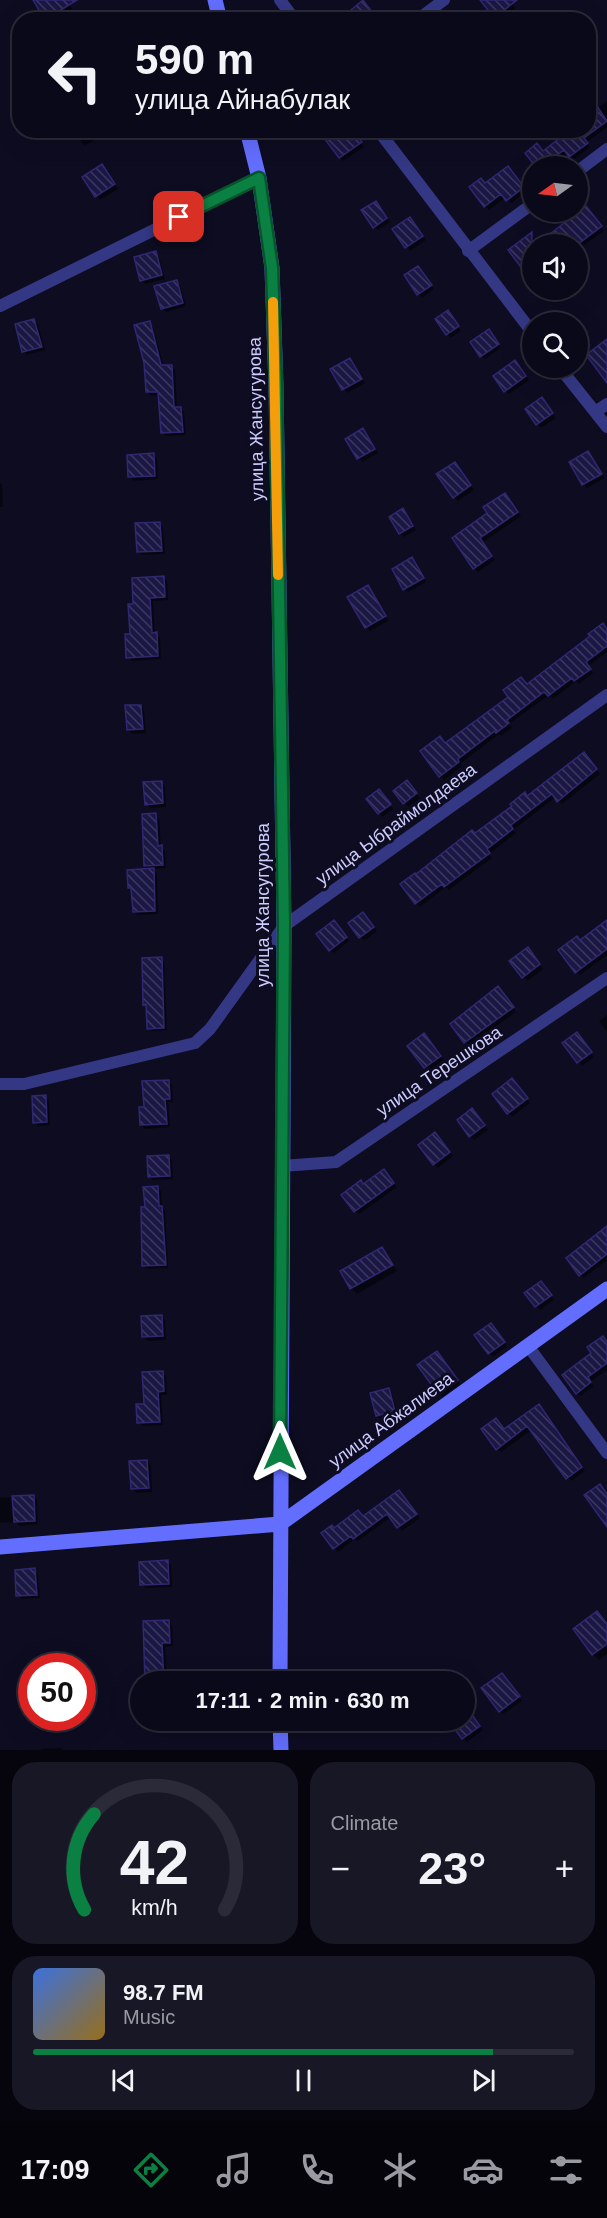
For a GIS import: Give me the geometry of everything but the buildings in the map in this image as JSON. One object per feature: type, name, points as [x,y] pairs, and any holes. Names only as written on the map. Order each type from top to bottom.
[{"type":"main road","name":"улица Жансугурова","points":[[249,138],[259,178],[272,268],[275,375],[284,926],[280,1671]]},
{"type":"main road","name":"улица Абжалиева","points":[[280,1524],[607,1289]]},
{"type":"main road","points":[[0,1547],[280,1524]]},
{"type":"main road","points":[[280,1731],[280,1750]]},
{"type":"street","points":[[428,12],[444,0]]},
{"type":"street","points":[[384,138],[522,319]]},
{"type":"street","points":[[588,163],[607,149]]},
{"type":"street","points":[[0,306],[259,178]]},
{"type":"street","points":[[468,251],[522,211]]},
{"type":"street","points":[[568,378],[607,427]]},
{"type":"street","points":[[596,412],[607,404]]},
{"type":"street","name":"улица Ыбраймолдаева","points":[[0,1084],[24,1084],[195,1042],[210,1029],[284,926],[607,695]]},
{"type":"street","name":"улица Терешкова","points":[[282,1166],[336,1162],[607,978]]},
{"type":"street","points":[[528,1346],[607,1453]]},
{"type":"slow traffic","points":[[273,302],[278,575]]},
{"type":"route","points":[[179,217],[259,178],[272,268],[276,387],[284,926],[280,1452]]}]
